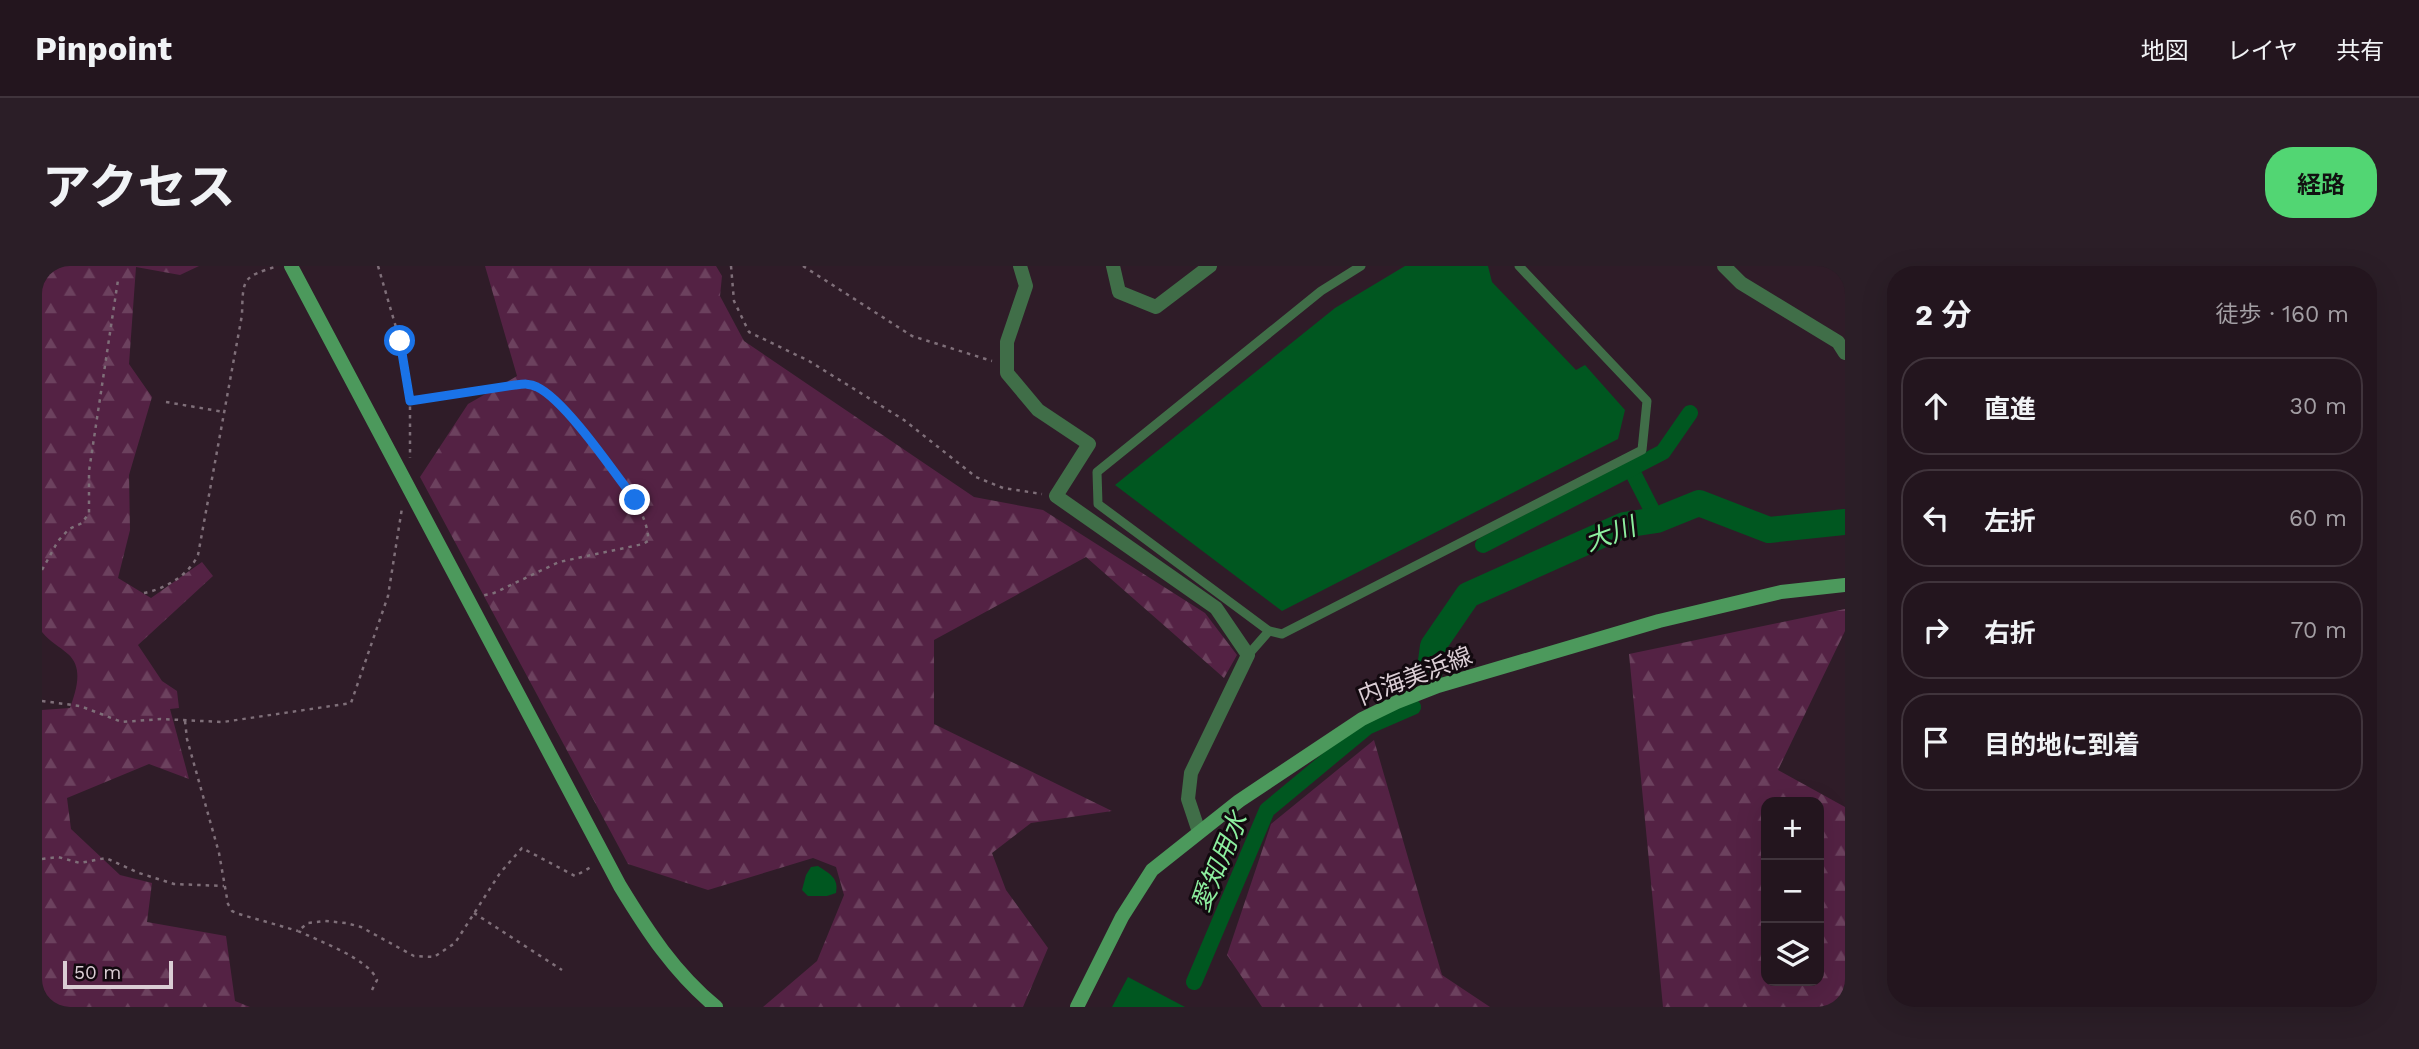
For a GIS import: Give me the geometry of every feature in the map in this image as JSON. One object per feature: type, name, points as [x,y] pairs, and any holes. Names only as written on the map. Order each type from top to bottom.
[{"type":"main road","points":[[291,266],[605,859],[652,939],[697,991],[716,1007]]},
{"type":"main road","name":"内海美浜線","points":[[1077,1007],[1122,917],[1152,870],[1239,801],[1363,719],[1438,686],[1659,621],[1781,592],[1845,585]]},
{"type":"street","points":[[1020,266],[1026,286],[1007,342],[1007,373],[1038,410],[1089,444],[1056,496],[1216,608],[1248,655],[1191,773],[1188,799],[1199,832]]},
{"type":"street","points":[[1113,266],[1119,292],[1156,307],[1210,266]]},
{"type":"street","points":[[1724,266],[1741,283],[1838,342],[1845,353]]},
{"type":"lane","points":[[1361,266],[1321,292],[1097,472],[1098,504],[1269,631],[1282,634],[1642,450],[1647,401],[1519,266]]},
{"type":"lane","points":[[1248,655],[1269,631]]},
{"type":"path","points":[[144,593],[163,589],[196,560],[201,545],[242,315],[243,286],[253,274],[278,266]]},
{"type":"path","points":[[378,266],[400,341],[410,401],[410,467]]},
{"type":"path","points":[[731,266],[734,301],[749,332],[809,361],[904,420],[976,478],[1003,488],[1056,496]]},
{"type":"path","points":[[803,266],[912,336],[991,360],[1007,373]]},
{"type":"path","points":[[42,570],[58,541],[69,529],[82,523],[89,513],[89,471],[118,280]]},
{"type":"path","points":[[410,401],[515,385],[529,384],[538,387],[561,405],[635,500],[648,533],[648,541],[643,544],[559,562],[495,593],[468,601]]},
{"type":"path","points":[[166,402],[224,412]]},
{"type":"path","points":[[42,701],[80,706],[122,722],[161,719],[223,722],[351,703],[388,596],[401,510],[410,494]]},
{"type":"path","points":[[185,720],[187,738],[203,788],[228,904],[232,911],[298,931],[357,960],[374,974],[377,981],[372,990]]},
{"type":"path","points":[[298,931],[308,923],[346,923],[362,927],[414,956],[434,957],[455,943],[500,873],[522,848],[575,876],[605,859]]},
{"type":"path","points":[[42,859],[58,857],[80,863],[106,858],[139,873],[174,884],[225,886]]},
{"type":"path","points":[[474,913],[562,970]]},
{"type":"green space","points":[[42,266],[199,266],[180,275],[136,267],[129,364],[152,397],[129,475],[130,530],[118,578],[151,598],[202,562],[213,576],[138,645],[162,681],[177,691],[179,708],[170,709],[189,779],[149,764],[67,798],[71,829],[120,875],[152,883],[147,922],[226,936],[235,1001],[250,1007],[42,1007],[42,710],[70,708],[77,673],[68,654],[42,632]]},
{"type":"green space","points":[[485,266],[716,266],[722,276],[720,296],[744,341],[974,497],[1043,510],[1205,613],[1237,655],[1224,678],[1086,557],[934,640],[934,724],[1112,811],[1031,823],[992,853],[1006,890],[1048,948],[1023,1007],[763,1007],[817,961],[844,895],[836,867],[813,858],[708,890],[628,864],[420,477],[468,404],[517,376]]},
{"type":"green space","points":[[1845,609],[1845,631],[1778,770],[1845,807],[1845,1007],[1663,1007],[1629,654]]},
{"type":"green space","points":[[1374,740],[1442,975],[1490,1007],[1262,1007],[1227,955],[1271,824]]},
{"type":"shaded area","points":[[1405,266],[1488,266],[1492,282],[1576,370],[1585,365],[1625,410],[1618,439],[1282,611],[1115,485],[1335,308]]},
{"type":"shaded area","points":[[818,866],[835,880],[836,893],[808,896],[802,890],[811,867]]},
{"type":"shaded area","points":[[1128,977],[1185,1007],[1112,1007]]},
{"type":"waterway","name":"愛知用水","points":[[1483,545],[1663,452],[1690,413]]},
{"type":"waterway","name":"愛知用水","points":[[1631,469],[1657,520]]},
{"type":"waterway","name":"大川","points":[[1429,676],[1433,646],[1468,595],[1624,525],[1657,520],[1699,503],[1769,530],[1845,522]]},
{"type":"waterway","name":"愛知用水","points":[[1194,982],[1267,810],[1367,727],[1413,707]]},
{"type":"route","points":[[400,341],[410,401],[515,385],[529,384],[538,387],[561,405],[635,500]]}]
